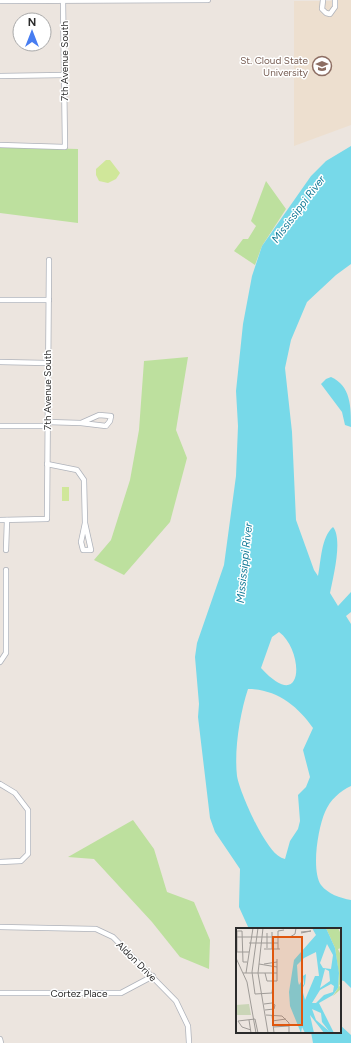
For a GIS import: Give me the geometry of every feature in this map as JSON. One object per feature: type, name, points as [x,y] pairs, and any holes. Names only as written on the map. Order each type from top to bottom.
[{"type":"street","name":"7th Avenue South","points":[[0,145],[64,147],[63,0]]},
{"type":"street","points":[[0,1],[208,0]]},
{"type":"street","points":[[323,0],[322,9],[326,13],[330,14],[335,7],[335,0]]},
{"type":"street","points":[[0,76],[64,75]]},
{"type":"street","name":"7th Avenue South","points":[[7,520],[47,519],[47,363],[49,260]]},
{"type":"street","points":[[0,300],[49,300]]},
{"type":"street","points":[[0,362],[47,363]]},
{"type":"street","points":[[0,426],[81,423],[106,426],[110,421],[111,416],[100,416],[81,423]]},
{"type":"street","points":[[47,464],[76,470],[84,480],[83,502],[85,522],[91,550],[82,550],[81,542],[85,522]]},
{"type":"street","points":[[0,520],[7,520],[6,550]]},
{"type":"street","points":[[0,662],[6,654],[6,570]]},
{"type":"street","points":[[0,589],[6,589]]},
{"type":"street","points":[[0,784],[15,793],[28,810],[28,854],[21,861],[0,862]]},
{"type":"street","name":"Aldon Drive","points":[[0,927],[96,929],[113,937],[176,1001],[188,1026],[189,1043]]},
{"type":"street","name":"Cortez Place","points":[[0,993],[121,993],[153,976]]},
{"type":"street","points":[[0,1039],[1,1043]]},
{"type":"shaded area","name":"St. Cloud State University","points":[[351,0],[351,125],[294,146],[294,1]]},
{"type":"green space","points":[[0,147],[78,149],[78,223],[0,213]]},
{"type":"green space","points":[[106,160],[110,160],[120,173],[116,179],[108,183],[99,181],[96,175],[96,169]]},
{"type":"green space","points":[[266,181],[286,209],[262,246],[255,265],[234,251],[243,239],[248,239],[256,226],[251,221]]},
{"type":"green space","points":[[188,357],[176,430],[187,458],[170,522],[124,575],[94,560],[111,540],[130,480],[139,430],[144,361]]},
{"type":"green space","points":[[62,487],[69,487],[69,501],[62,501]]},
{"type":"green space","points":[[133,820],[154,849],[167,892],[194,902],[210,940],[209,969],[180,957],[152,922],[94,859],[68,857]]},
{"type":"water","name":"Mississippi River","points":[[351,146],[351,264],[336,275],[307,302],[291,340],[285,368],[292,432],[296,520],[314,570],[318,576],[324,543],[329,531],[333,527],[336,533],[337,549],[330,593],[338,606],[351,592],[351,612],[346,616],[351,624],[351,786],[336,796],[322,819],[318,838],[316,870],[321,885],[327,891],[334,895],[351,900],[351,988],[344,981],[341,980],[341,928],[249,928],[239,907],[240,869],[215,832],[210,818],[198,717],[199,704],[195,657],[197,643],[224,565],[236,476],[238,426],[236,391],[243,324],[252,276],[262,246],[311,176],[326,161]],"holes":[[[279,632],[287,641],[293,652],[296,664],[296,675],[293,682],[286,685],[275,681],[261,668],[272,637]],[[248,689],[268,692],[285,700],[293,706],[313,728],[303,750],[310,777],[306,787],[298,795],[300,821],[298,829],[290,841],[285,859],[278,856],[266,842],[259,830],[244,797],[237,776],[236,755],[242,709]]]},
{"type":"water","points":[[331,377],[343,386],[346,392],[351,412],[351,427],[345,425],[342,412],[321,384],[326,379]]},
{"type":"water","points":[[341,1026],[351,1035],[351,1043],[313,1043],[311,1033],[341,1033]]},
{"type":"place","name":"St. Cloud State University","points":[[322,66]]}]
